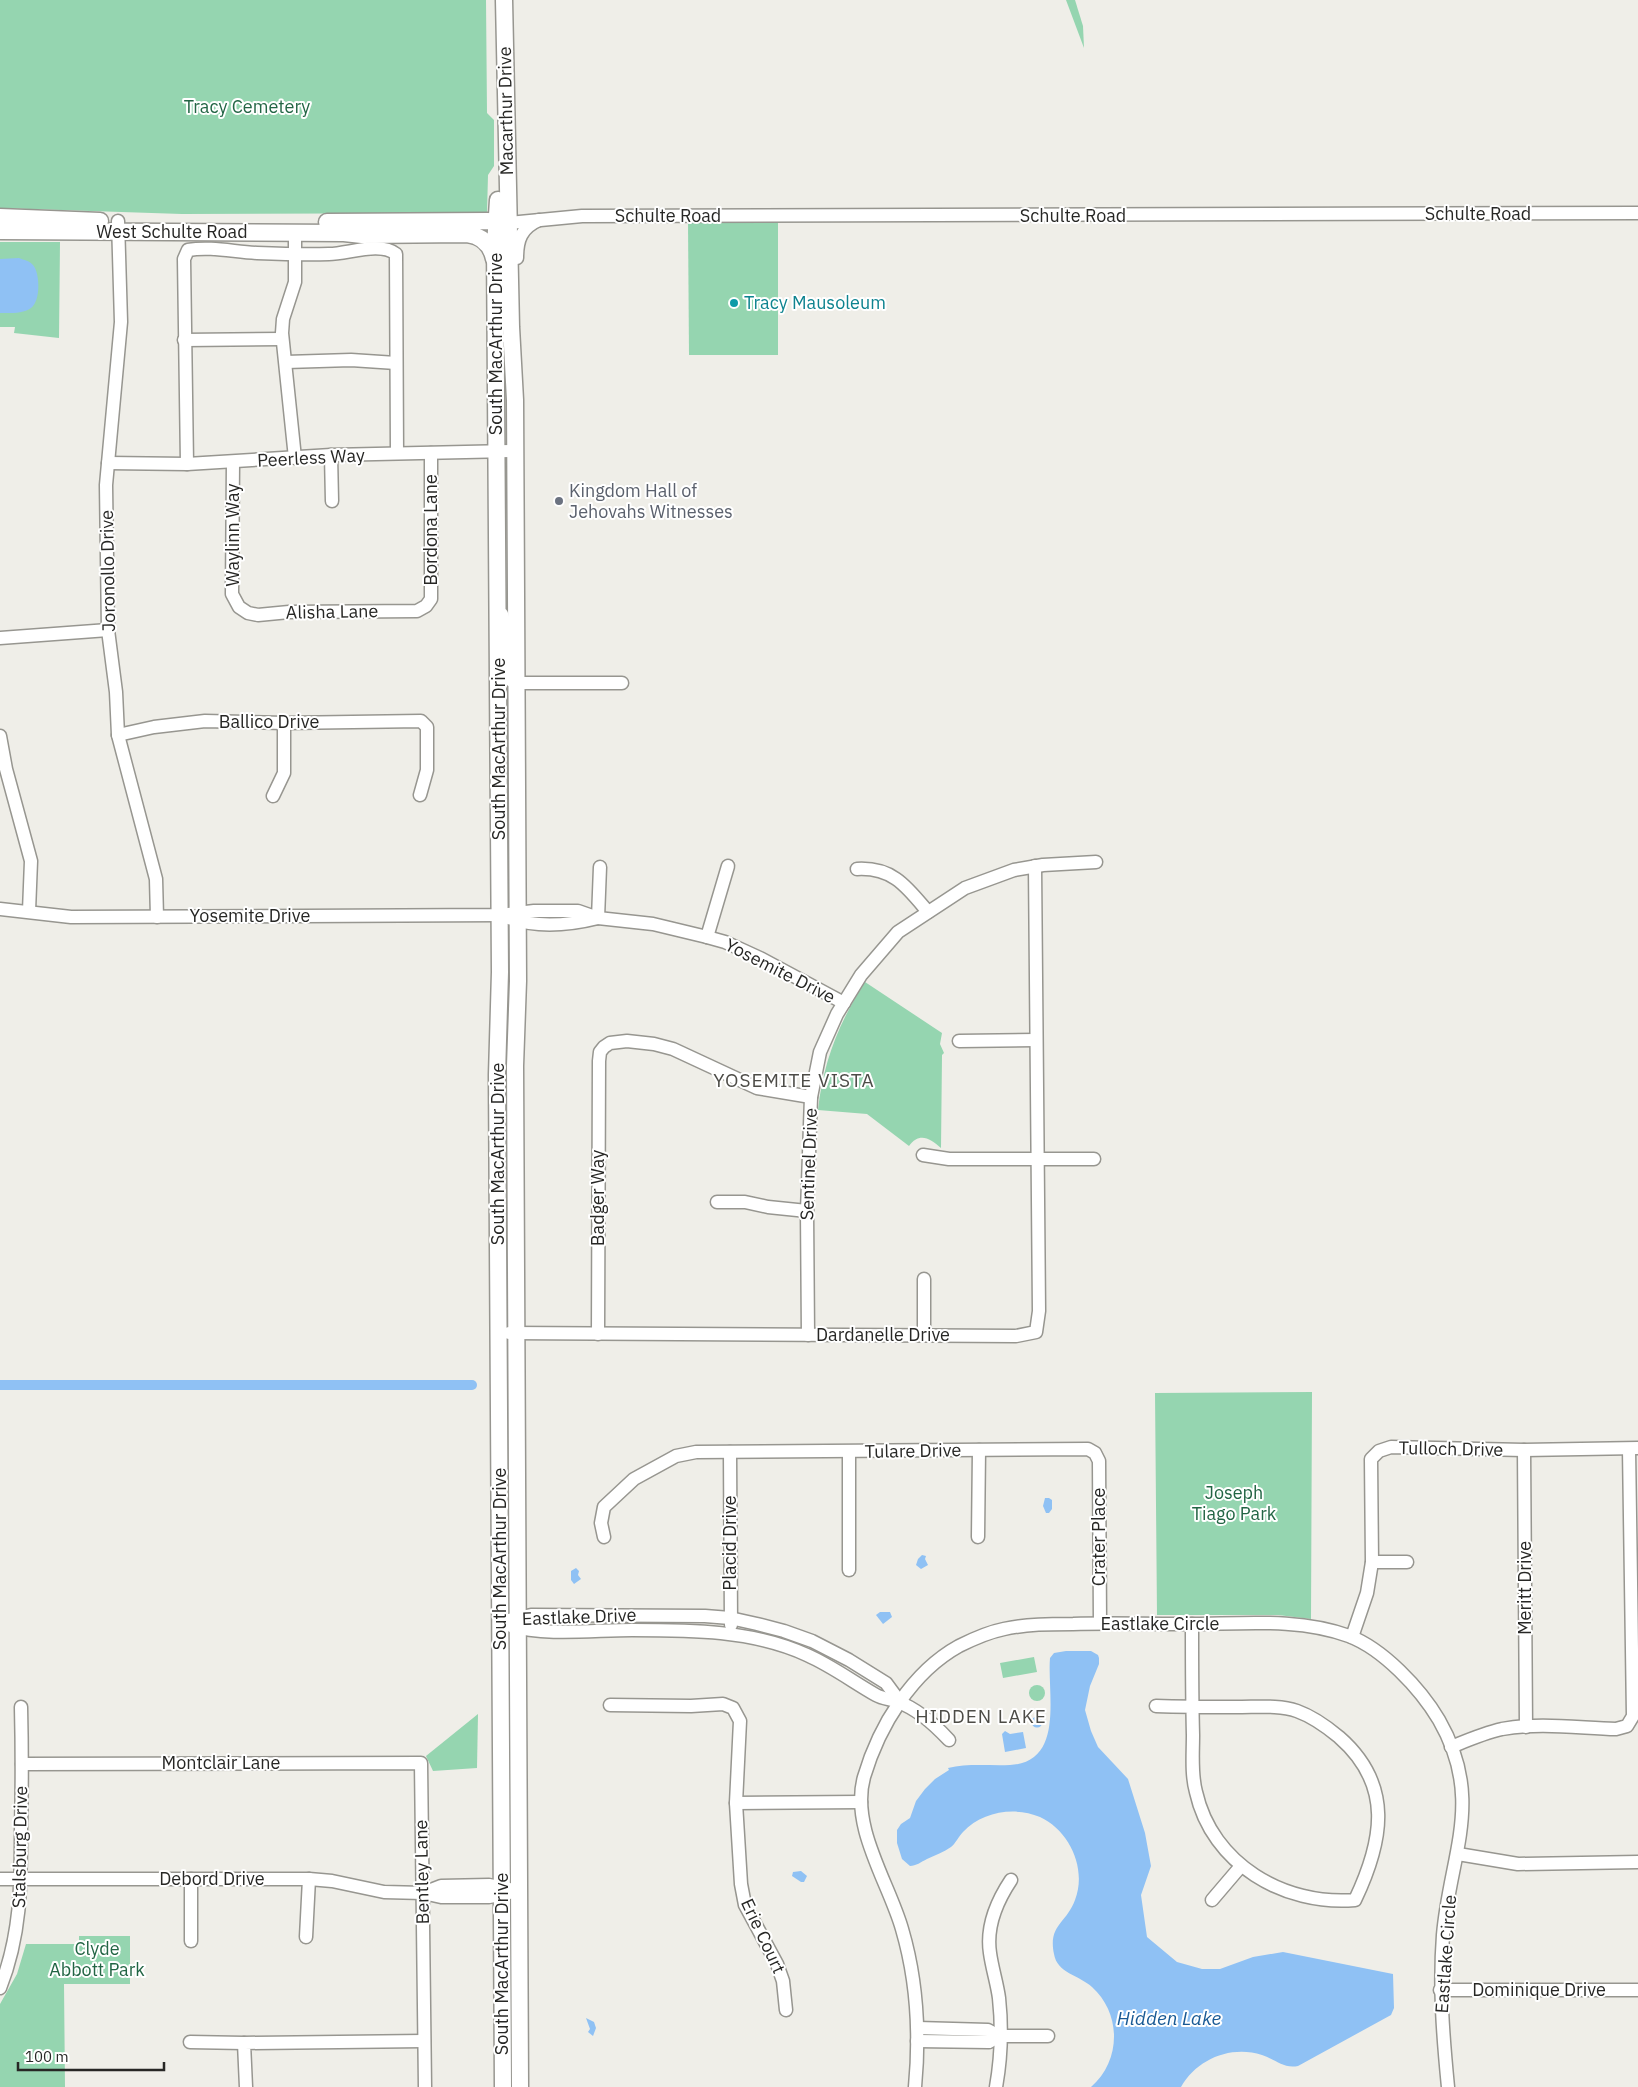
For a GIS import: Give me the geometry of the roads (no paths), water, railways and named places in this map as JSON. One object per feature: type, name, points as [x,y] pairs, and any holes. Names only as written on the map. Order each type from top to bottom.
[{"type":"main road","name":"Macarthur Drive","points":[[497,0],[501,223]]},
{"type":"main road","name":"Macarthur Drive","points":[[501,223],[504,0]]},
{"type":"main road","name":"West Schulte Road","points":[[0,217],[118,226],[295,233],[344,233]]},
{"type":"main road","name":"Schulte Road","points":[[217,222],[501,223]]},
{"type":"main road","name":"West Schulte Road","points":[[0,231],[217,222]]},
{"type":"main road","name":"Schulte Road","points":[[344,233],[362,230],[501,223]]},
{"type":"main road","name":"South MacArthur Drive","points":[[501,223],[496,266],[500,915],[500,990],[497,1054],[502,2087]]},
{"type":"main road","name":"South MacArthur Drive","points":[[501,223],[511,309],[515,451],[518,981],[515,1066],[520,2087]]},
{"type":"main road","points":[[344,233],[362,235],[472,235],[483,240],[489,246],[496,266]]},
{"type":"street","name":"Schulte Road","points":[[501,223],[582,216],[1638,213]]},
{"type":"street","points":[[511,309],[517,290],[517,242],[525,228],[543,218]]},
{"type":"street","name":"Joronollo Drive","points":[[118,226],[121,322],[106,485],[108,630],[116,692],[118,736],[156,879],[157,916]]},
{"type":"street","points":[[295,233],[295,282],[283,320],[282,339],[295,458]]},
{"type":"street","points":[[187,464],[184,260],[188,250],[200,248],[256,253],[338,254],[373,249],[390,250],[396,254],[397,454]]},
{"type":"street","points":[[184,340],[282,339]]},
{"type":"street","points":[[286,362],[351,360],[396,364]]},
{"type":"street","name":"Peerless Way","points":[[108,463],[187,464],[331,455],[515,451]]},
{"type":"street","name":"Bordona Lane","points":[[426,606],[431,598],[432,582],[431,454]]},
{"type":"street","points":[[331,455],[332,501]]},
{"type":"street","name":"Waylinn Way","points":[[233,462],[232,594],[239,607]]},
{"type":"street","points":[[498,605],[506,629],[508,678],[516,683],[622,683]]},
{"type":"street","name":"Alisha Lane","points":[[239,607],[248,613],[258,615],[289,612],[417,611],[426,606]]},
{"type":"street","points":[[0,638],[108,630]]},
{"type":"street","name":"Ballico Drive","points":[[118,736],[154,726],[205,721],[284,723],[421,721],[427,727],[427,770],[420,795]]},
{"type":"street","points":[[273,796],[284,773],[284,723]]},
{"type":"street","points":[[0,736],[3,770],[31,861],[29,912]]},
{"type":"street","name":"Sentinel Drive","points":[[808,1335],[807,1211],[811,1097],[820,1052],[844,1003],[861,975],[898,932],[965,888],[1014,870],[1035,866],[1096,862]]},
{"type":"street","points":[[707,937],[728,866]]},
{"type":"street","points":[[1035,866],[1038,1158]]},
{"type":"street","points":[[598,918],[600,867]]},
{"type":"street","points":[[857,869],[874,869],[893,876],[904,883],[928,912]]},
{"type":"street","name":"Yosemite Drive","points":[[0,909],[71,917],[500,915],[517,917],[531,924],[578,924],[598,918],[653,924],[726,942],[844,1003]]},
{"type":"street","points":[[959,1042],[1036,1040]]},
{"type":"street","name":"Badger Way","points":[[598,1334],[598,1061],[600,1052],[604,1047],[610,1043],[627,1041],[654,1044],[672,1049],[757,1088],[811,1097]]},
{"type":"street","points":[[923,1154],[949,1159],[1094,1159]]},
{"type":"street","name":"Dardanelle Drive","points":[[498,1333],[1016,1336],[1036,1332],[1039,1311],[1038,1158]]},
{"type":"street","points":[[717,1202],[745,1202],[768,1207],[807,1211]]},
{"type":"street","points":[[924,1279],[924,1335]]},
{"type":"street","name":"Tulloch Drive","points":[[1352,1637],[1367,1593],[1372,1562],[1371,1459],[1379,1451],[1391,1447],[1524,1450],[1633,1448]]},
{"type":"street","points":[[1451,1747],[1480,1734],[1504,1729],[1526,1727],[1616,1729],[1627,1726],[1633,1716],[1633,1448]]},
{"type":"street","points":[[978,1537],[979,1450]]},
{"type":"street","name":"Tulare Drive","points":[[604,1537],[601,1523],[604,1507],[634,1479],[676,1456],[696,1452],[1088,1450],[1095,1453]]},
{"type":"street","name":"Meritt Drive","points":[[1524,1450],[1526,1727]]},
{"type":"street","name":"Placid Drive","points":[[730,1452],[730,1618],[733,1635]]},
{"type":"street","points":[[849,1452],[849,1570]]},
{"type":"street","name":"Crater Place","points":[[1095,1453],[1099,1461],[1100,1623]]},
{"type":"street","points":[[1372,1562],[1407,1562]]},
{"type":"street","name":"Eastlake Drive","points":[[500,1623],[518,1623],[531,1615],[634,1615],[730,1618],[784,1630],[812,1641],[849,1660],[886,1683],[900,1702]]},
{"type":"street","name":"Eastlake Drive","points":[[518,1623],[531,1631],[648,1630],[733,1635],[780,1645],[806,1655],[841,1673],[878,1696],[900,1702],[930,1720],[949,1740]]},
{"type":"street","name":"Eastlake Circle","points":[[915,2087],[918,2035],[910,1965],[902,1928],[866,1833],[861,1802],[863,1779],[885,1726],[900,1702],[919,1677],[956,1648],[976,1638],[1003,1629],[1036,1624],[1100,1623],[1293,1625],[1331,1630],[1352,1637],[1371,1648],[1390,1662],[1417,1690],[1438,1720],[1451,1747],[1462,1787],[1463,1802],[1458,1854],[1448,1896],[1440,1990],[1448,2087]]},
{"type":"street","points":[[1156,1706],[1192,1708],[1267,1707],[1297,1711],[1332,1731],[1347,1744],[1359,1759],[1370,1778],[1377,1801],[1379,1817],[1376,1843],[1355,1900],[1339,1902],[1290,1893],[1257,1878],[1225,1851],[1209,1828],[1199,1804],[1193,1777],[1192,1708],[1192,1624]]},
{"type":"street","name":"Erie Court","points":[[610,1704],[691,1706],[723,1704],[733,1708],[740,1721],[736,1803],[741,1884],[745,1904],[784,1981],[786,2010]]},
{"type":"street","name":"Stalsburg Drive","points":[[1,1986],[12,1956],[17,1934],[21,1879],[21,1707]]},
{"type":"street","name":"Montclair Lane","points":[[22,1764],[421,1763]]},
{"type":"street","name":"Bentley Lane","points":[[421,1763],[425,2087]]},
{"type":"street","points":[[736,1803],[861,1802]]},
{"type":"street","points":[[1458,1854],[1518,1864],[1638,1862]]},
{"type":"street","points":[[1212,1900],[1242,1866]]},
{"type":"street","name":"Debord Drive","points":[[0,1879],[309,1879],[332,1881],[384,1892],[423,1893],[441,1886],[519,1891]]},
{"type":"street","points":[[190,1941],[191,1879]]},
{"type":"street","points":[[306,1937],[309,1879]]},
{"type":"street","points":[[996,2087],[1000,2036],[999,1998],[989,1951],[992,1922],[1000,1898],[1011,1880]]},
{"type":"street","name":"Dominique Drive","points":[[1440,1990],[1638,1990]]},
{"type":"street","points":[[918,2035],[989,2042],[1000,2036],[1048,2036]]},
{"type":"street","points":[[190,2042],[424,2041]]},
{"type":"street","points":[[244,2043],[246,2087]]},
{"type":"water","points":[[19,258],[30,262],[35,269],[38,280],[37,299],[31,308],[24,311],[0,313],[0,259]]},
{"type":"water","points":[[1045,1498],[1052,1500],[1052,1509],[1049,1513],[1046,1513],[1043,1506]]},
{"type":"water","points":[[922,1555],[926,1556],[925,1559],[928,1565],[921,1569],[916,1565]]},
{"type":"water","points":[[576,1568],[581,1579],[574,1584],[571,1580],[571,1571]]},
{"type":"water","points":[[880,1612],[890,1612],[892,1617],[883,1624],[876,1615]]},
{"type":"water","name":"Hidden Lake","points":[[1091,1651],[1098,1655],[1099,1658],[1099,1664],[1090,1686],[1085,1710],[1098,1747],[1128,1779],[1145,1833],[1151,1866],[1141,1895],[1147,1937],[1177,1962],[1202,1969],[1220,1969],[1253,1957],[1283,1952],[1393,1974],[1394,2008],[1391,2015],[1298,2066],[1288,2066],[1250,2052],[1227,2053],[1205,2062],[1188,2077],[1181,2087],[1091,2087],[1101,2076],[1108,2064],[1114,2037],[1113,2024],[1109,2010],[1102,1998],[1087,1983],[1064,1970],[1059,1965],[1054,1954],[1053,1937],[1075,1900],[1079,1876],[1073,1852],[1060,1832],[1051,1823],[1040,1817],[1020,1812],[999,1813],[971,1825],[948,1849],[916,1865],[910,1866],[902,1859],[897,1843],[897,1830],[901,1824],[910,1818],[916,1801],[935,1779],[949,1770],[948,1768],[971,1765],[1010,1765],[1027,1761],[1039,1752],[1046,1739],[1050,1724],[1050,1658],[1054,1653]]},
{"type":"water","points":[[1035,1717],[1039,1717],[1042,1722],[1041,1726],[1035,1727],[1032,1724],[1032,1720]]},
{"type":"water","points":[[1005,1731],[1010,1734],[1023,1732],[1026,1748],[1005,1752],[1002,1734]]},
{"type":"water","points":[[801,1871],[807,1876],[804,1882],[792,1876],[793,1872]]},
{"type":"water","points":[[586,2018],[594,2022],[596,2028],[593,2036],[588,2032],[590,2029]]},
{"type":"waterway","points":[[0,1385],[472,1385]]},
{"type":"place","name":"Tracy Mausoleum","points":[[734,303]]},
{"type":"place","name":"Kingdom Hall of Jehovahs Witnesses","points":[[559,501]]},
{"type":"district","name":"YOSEMITE VISTA","points":[[794,1080]]},
{"type":"district","name":"HIDDEN LAKE","points":[[981,1716]]},
{"type":"park label","name":"Tracy Cemetery","points":[[247,107]]},
{"type":"park label","name":"Joseph Tiago Park","points":[[1234,1504]]},
{"type":"park label","name":"Clyde Abbott Park","points":[[97,1959]]}]
